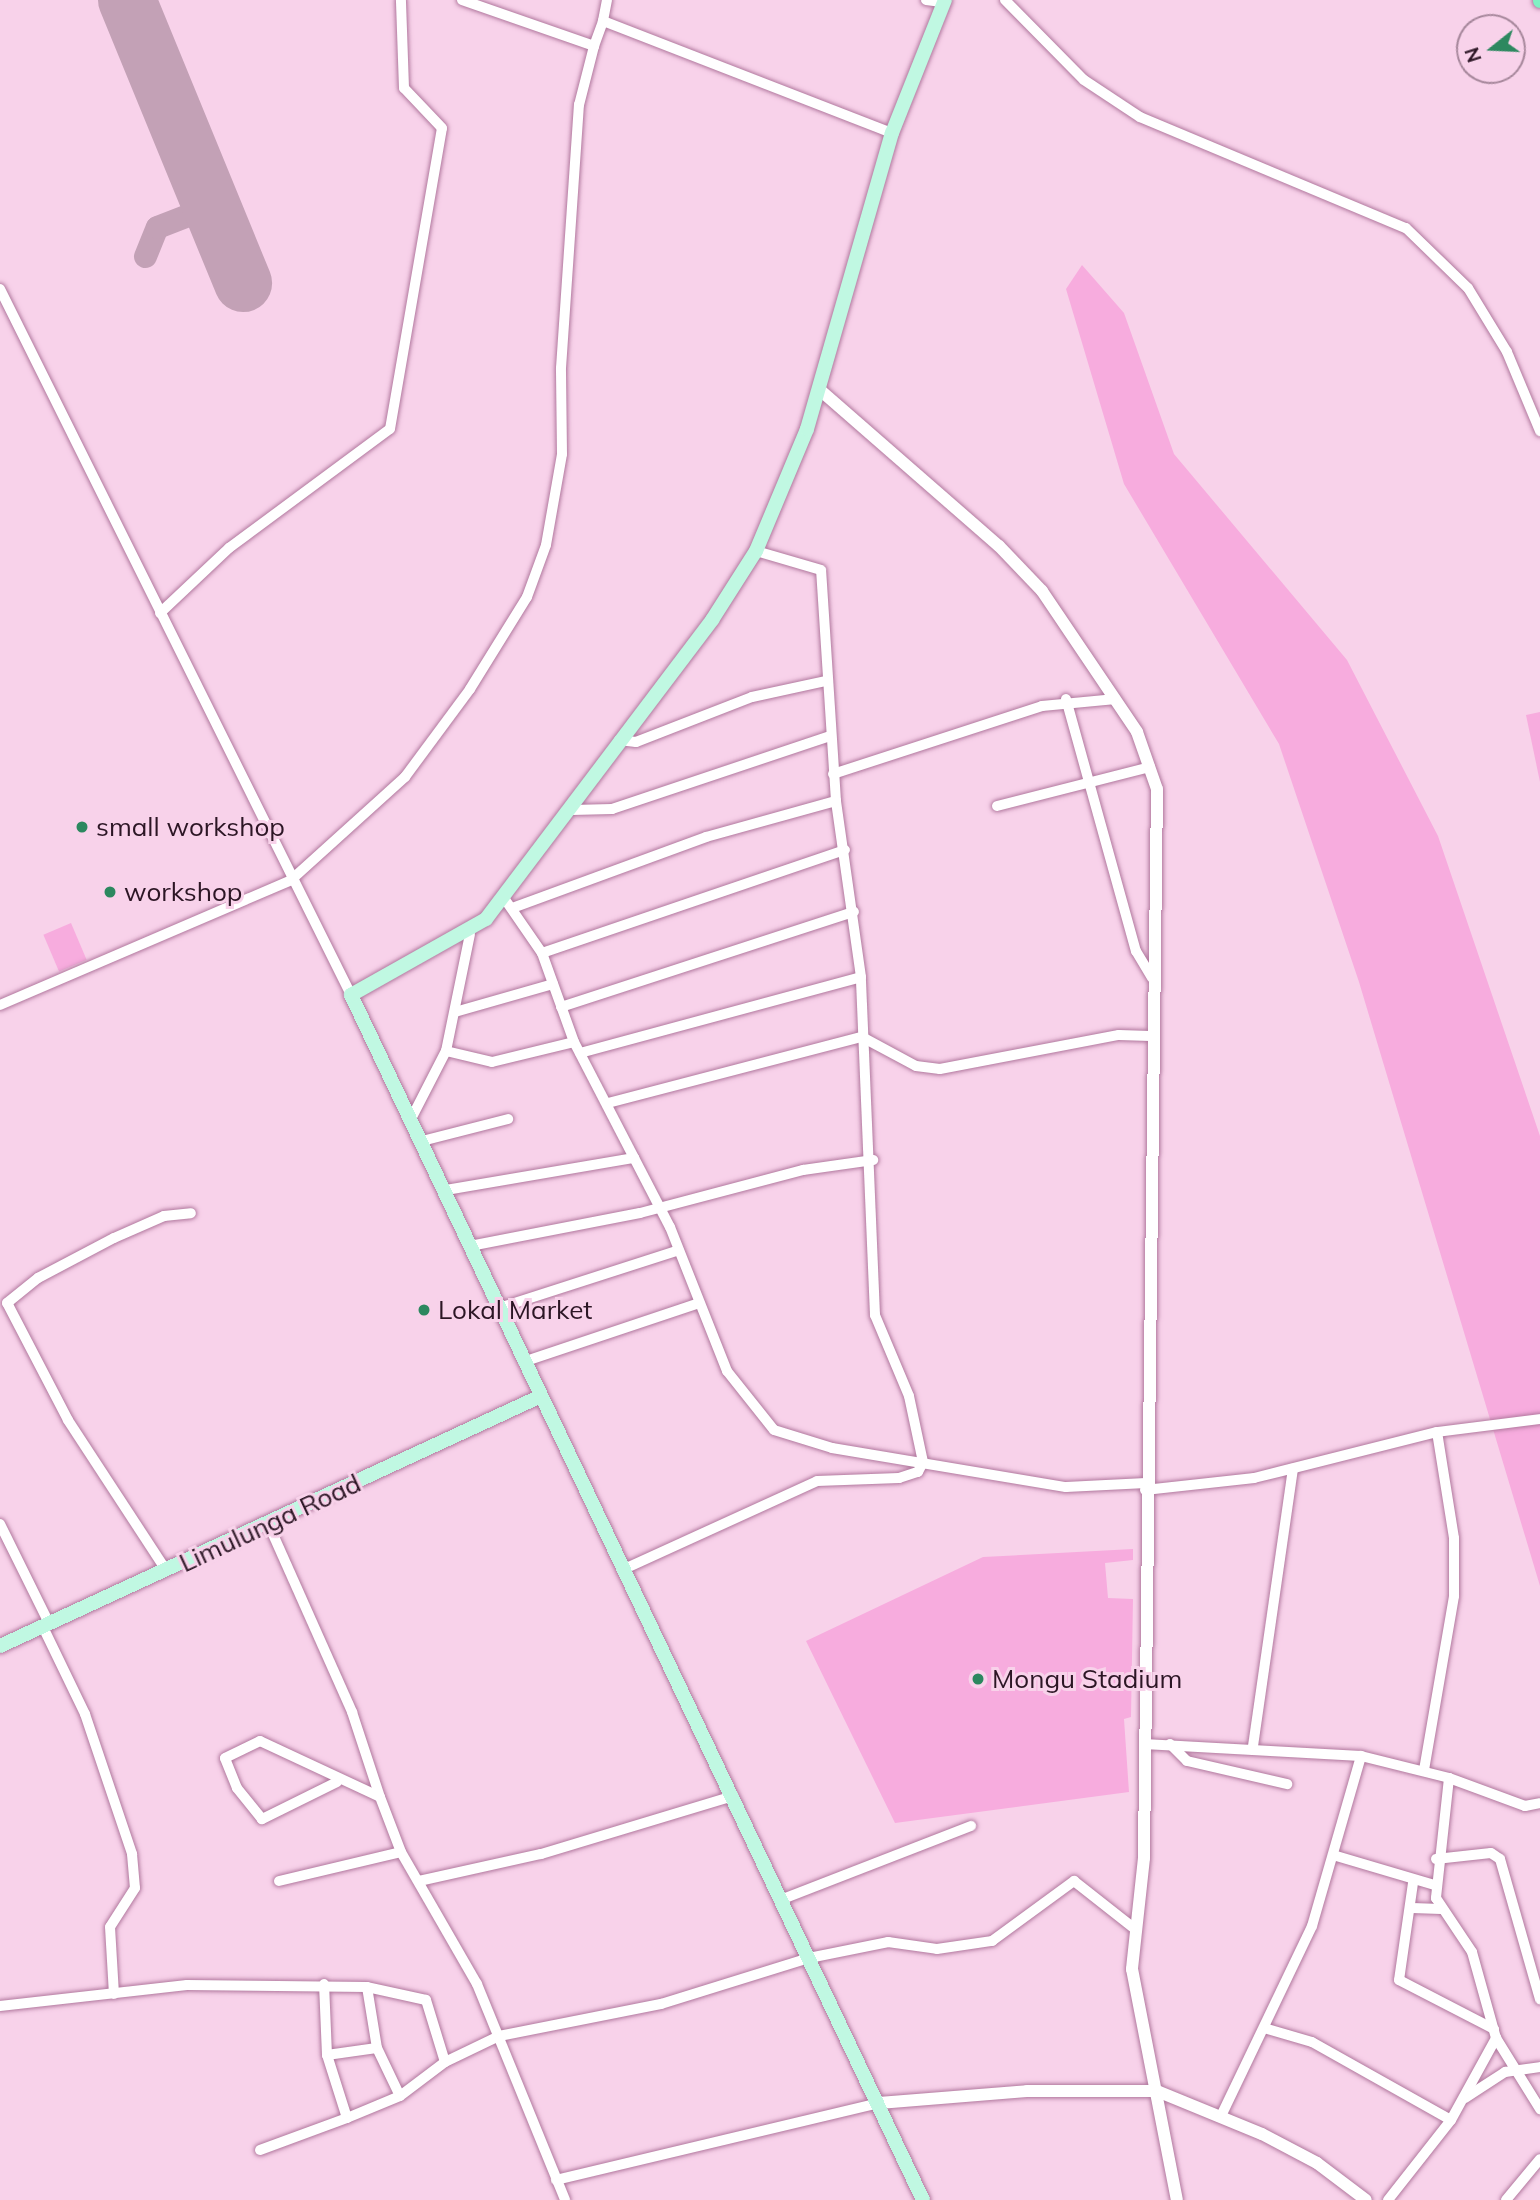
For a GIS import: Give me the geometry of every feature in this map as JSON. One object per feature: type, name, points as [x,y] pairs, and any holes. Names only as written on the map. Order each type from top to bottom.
[{"type":"main road","points":[[923,2200],[733,1796],[539,1397],[446,1190],[351,995],[470,934],[510,902],[619,740],[712,620],[756,551],[820,390],[892,133],[933,0]]},
{"type":"main road","name":"Limulunga Road","points":[[0,1646],[539,1397]]},
{"type":"street","points":[[160,613],[229,548],[390,429],[442,128],[404,88],[401,0]]},
{"type":"street","points":[[462,0],[594,46]]},
{"type":"street","points":[[0,1005],[290,880],[405,777],[470,689],[531,587],[546,545],[562,454],[561,368],[579,105],[607,0]]},
{"type":"street","points":[[1005,0],[1084,80],[1140,117],[1406,228],[1468,288],[1507,352],[1540,429]]},
{"type":"street","points":[[603,21],[892,133]]},
{"type":"street","points":[[0,289],[290,880],[351,995]]},
{"type":"street","points":[[820,390],[1019,565],[1116,699],[1150,767],[1159,813],[1150,1036],[1144,1858],[1135,1929],[1138,2012],[1157,2091],[1177,2200]]},
{"type":"street","points":[[622,1570],[817,1481],[898,1478],[918,1472],[923,1462],[909,1396],[875,1315],[873,1160],[862,1037],[861,977],[833,774],[821,570],[756,551]]},
{"type":"street","points":[[619,740],[636,742],[752,697],[826,681]]},
{"type":"street","points":[[833,774],[1066,699],[1116,699]]},
{"type":"street","points":[[1066,699],[1093,785],[1136,951],[1152,978]]},
{"type":"street","points":[[572,810],[612,810],[830,736]]},
{"type":"street","points":[[997,806],[1093,785],[1150,767]]},
{"type":"street","points":[[836,801],[706,837],[510,902],[542,953],[574,1042],[608,1103],[660,1208],[696,1304],[739,1392],[774,1430],[923,1462],[1066,1487],[1145,1487],[1293,1469],[1437,1432],[1540,1419]]},
{"type":"street","points":[[542,953],[845,850]]},
{"type":"street","points":[[561,1007],[854,912]]},
{"type":"street","points":[[411,1119],[446,1051],[470,934]]},
{"type":"street","points":[[580,1053],[861,977]]},
{"type":"street","points":[[454,1012],[553,984]]},
{"type":"street","points":[[608,1103],[862,1037],[916,1066],[940,1069],[1119,1035],[1150,1036]]},
{"type":"street","points":[[446,1051],[492,1062],[574,1042]]},
{"type":"street","points":[[422,1141],[508,1119]]},
{"type":"street","points":[[446,1190],[634,1158]]},
{"type":"street","points":[[470,1246],[660,1208],[803,1170],[873,1160]]},
{"type":"street","points":[[166,1570],[68,1420],[4,1305],[38,1278],[114,1238],[164,1216],[191,1213]]},
{"type":"street","points":[[499,1308],[677,1251]]},
{"type":"street","points":[[523,1362],[696,1304]]},
{"type":"street","points":[[1424,1770],[1454,1596],[1454,1538],[1437,1432]]},
{"type":"street","points":[[1253,1746],[1293,1469]]},
{"type":"street","points":[[268,1523],[347,1700],[401,1852],[457,1942],[499,2036],[565,2200]]},
{"type":"street","points":[[0,1524],[85,1714],[132,1854],[135,1888],[110,1927],[114,1994]]},
{"type":"street","points":[[337,1782],[262,1819],[237,1788],[225,1758],[260,1741],[337,1782],[380,1797]]},
{"type":"street","points":[[1144,1744],[1253,1746],[1361,1756],[1449,1777],[1525,1806],[1540,1803]]},
{"type":"street","points":[[1170,1744],[1187,1761],[1287,1784]]},
{"type":"street","points":[[1222,2114],[1312,1926],[1361,1756]]},
{"type":"street","points":[[1449,1777],[1434,1885],[1441,1909],[1472,1952],[1495,2034],[1513,2070],[1540,2109]]},
{"type":"street","points":[[419,1881],[541,1854],[733,1796]]},
{"type":"street","points":[[780,1900],[971,1826]]},
{"type":"street","points":[[279,1881],[401,1852]]},
{"type":"street","points":[[1436,1860],[1491,1853],[1500,1859],[1540,1999]]},
{"type":"street","points":[[1333,1855],[1413,1883],[1434,1885]]},
{"type":"street","points":[[260,2150],[400,2096],[446,2062],[499,2036],[661,2004],[808,1958],[900,1940],[937,1949],[992,1941],[1074,1881],[1135,1929]]},
{"type":"street","points":[[1413,1883],[1412,1908],[1399,1980],[1495,2034]]},
{"type":"street","points":[[1412,1908],[1441,1909]]},
{"type":"street","points":[[324,1984],[327,2055],[347,2118]]},
{"type":"street","points":[[0,2006],[187,1985],[324,1984],[367,1987],[426,2000],[446,2062]]},
{"type":"street","points":[[367,1987],[377,2048],[400,2096]]},
{"type":"street","points":[[1264,2028],[1311,2042],[1451,2120]]},
{"type":"street","points":[[1388,2200],[1451,2120],[1495,2034]]},
{"type":"street","points":[[327,2055],[377,2048]]},
{"type":"street","points":[[1463,2100],[1513,2070],[1540,2067]]},
{"type":"street","points":[[556,2180],[879,2103],[1002,2092],[1157,2091],[1222,2114],[1317,2163],[1366,2200]]},
{"type":"street","points":[[1506,2200],[1540,2159]]},
{"type":"shaded area","points":[[1082,265],[1124,313],[1174,454],[1347,660],[1438,836],[1540,1136],[1540,1586],[1359,982],[1279,744],[1124,484],[1066,289]]},
{"type":"shaded area","points":[[1540,712],[1540,782],[1526,715]]},
{"type":"shaded area","points":[[71,923],[87,960],[59,972],[43,935]]},
{"type":"shaded area","name":"Mongu Stadium","points":[[1133,1549],[1133,1560],[1105,1563],[1108,1598],[1133,1599],[1131,1717],[1124,1719],[1129,1792],[895,1823],[806,1641],[983,1557]]},
{"type":"taxiway","points":[[145,256],[157,227],[211,206]]},
{"type":"runway","points":[[127,0],[243,283]]},
{"type":"place","name":"small workshop","points":[[82,827]]},
{"type":"place","name":"workshop","points":[[110,892]]},
{"type":"place","name":"Lokal Market","points":[[424,1310]]},
{"type":"place","name":"Mongu Stadium","points":[[978,1679]]}]
